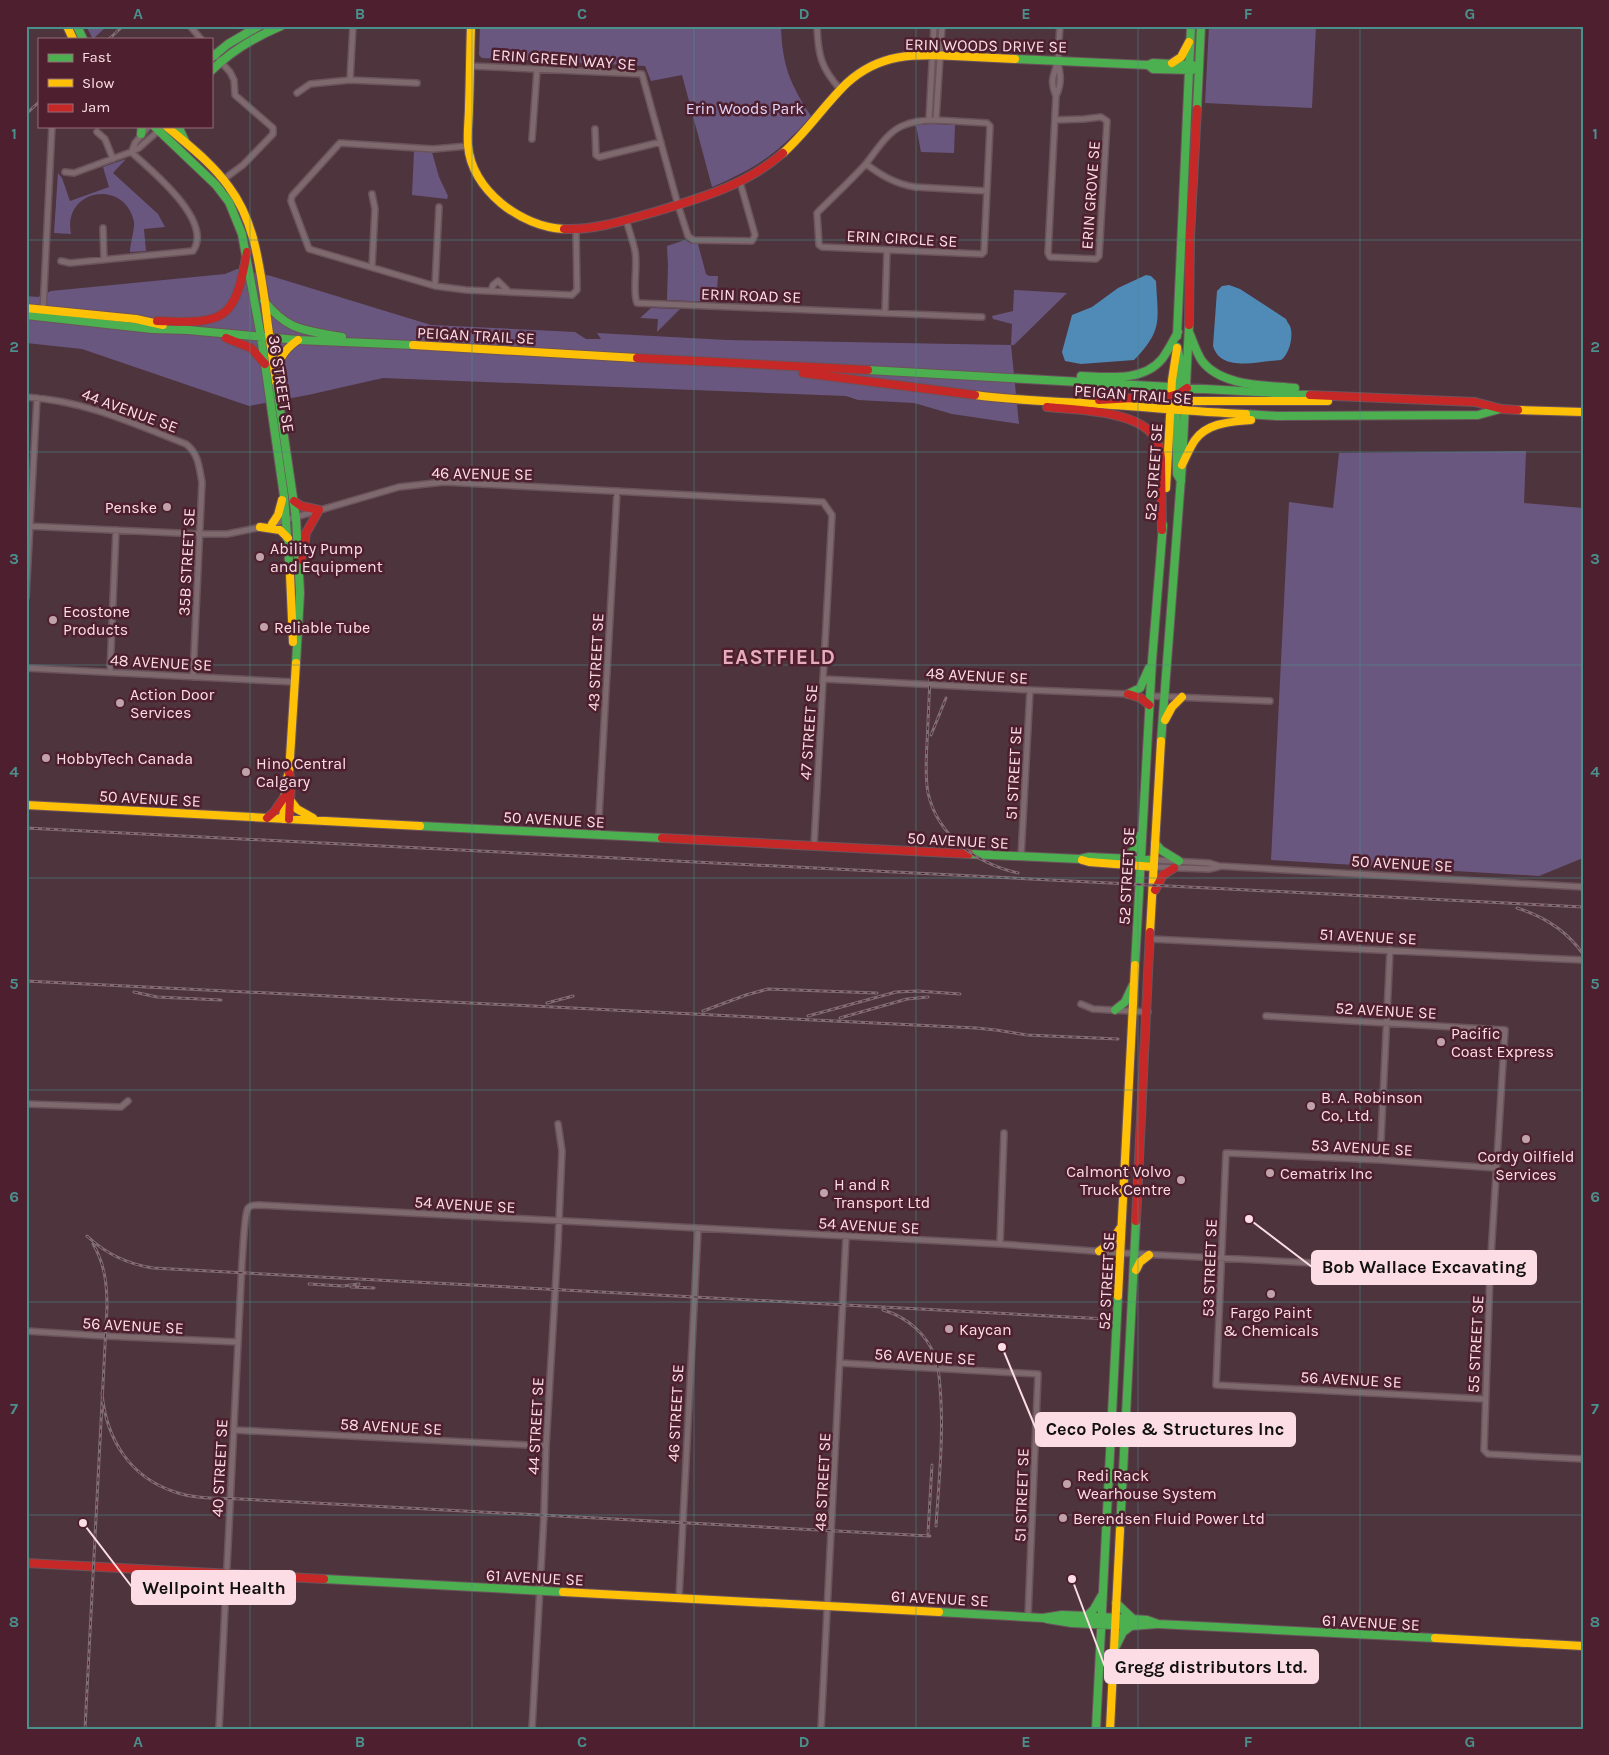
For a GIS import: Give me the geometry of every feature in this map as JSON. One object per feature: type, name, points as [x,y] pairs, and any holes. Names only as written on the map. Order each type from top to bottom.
[{"type":"main road","points":[[67,26],[73,38]]},
{"type":"main road","points":[[77,26],[83,38]]},
{"type":"main road","points":[[212,55],[259,26]]},
{"type":"main road","points":[[212,71],[220,61],[249,41],[281,26]]},
{"type":"main road","name":"ERIN WOODS DRIVE SE","points":[[471,26],[468,146],[479,177],[500,204],[529,222],[548,228],[576,230],[594,228],[678,205],[740,182],[766,166],[800,137],[840,89],[862,71],[896,57],[915,54],[1148,65],[1153,63],[1172,63],[1189,68]]},
{"type":"main road","points":[[1181,481],[1177,474],[1180,360],[1177,347],[1192,26]]},
{"type":"main road","name":"52 STREET SE","points":[[1110,1729],[1148,1012],[1154,864],[1164,696],[1182,465],[1178,391],[1189,332],[1190,236],[1201,26]]},
{"type":"main road","points":[[1172,63],[1181,57],[1191,40]]},
{"type":"main road","name":"ERIN WOODS DRIVE SE","points":[[1148,65],[1153,69],[1198,68]]},
{"type":"main road","name":"36 STREET SE","points":[[161,128],[216,185],[228,202],[236,216],[246,252],[261,338],[284,496],[288,538],[294,682]]},
{"type":"main road","name":"36 STREET SE","points":[[162,128],[187,145],[224,179],[236,196],[251,231],[259,264],[294,501],[299,576],[298,622],[286,780],[288,798],[286,819]]},
{"type":"main road","points":[[179,128],[187,145]]},
{"type":"main road","points":[[136,320],[194,323],[210,321],[220,317],[229,310],[237,299],[242,284],[246,252]]},
{"type":"main road","points":[[264,301],[279,320],[293,328],[340,336],[358,342]]},
{"type":"main road","name":"PEIGAN TRAIL SE","points":[[26,308],[43,314],[152,329],[188,330],[261,338],[1014,377],[1178,391],[1327,395],[1348,398],[1474,402],[1502,409],[1583,412]]},
{"type":"main road","name":"PEIGAN TRAIL SE","points":[[26,316],[43,314],[136,320],[188,330]]},
{"type":"main road","points":[[209,332],[251,348],[265,364]]},
{"type":"main road","points":[[1014,377],[1030,375],[1133,376],[1146,371],[1159,362],[1178,332]]},
{"type":"main road","points":[[1189,332],[1203,362],[1212,372],[1226,378],[1327,395]]},
{"type":"main road","points":[[276,380],[281,353],[298,340]]},
{"type":"main road","name":"PEIGAN TRAIL SE","points":[[763,365],[782,370],[1010,400],[1179,408],[1277,416],[1478,415],[1502,409]]},
{"type":"main road","points":[[1083,403],[1178,391]]},
{"type":"main road","points":[[1179,408],[1193,401],[1330,401],[1348,398]]},
{"type":"main road","points":[[1010,400],[1116,415],[1134,420],[1144,426],[1153,434],[1160,449],[1162,530]]},
{"type":"main road","name":"52 STREET SE","points":[[1096,1729],[1149,705],[1162,530],[1179,408]]},
{"type":"main road","points":[[1182,465],[1198,436],[1208,428],[1222,423],[1277,416]]},
{"type":"main road","points":[[272,524],[278,515],[284,496]]},
{"type":"main road","points":[[294,501],[301,506],[319,510],[306,533],[299,576]]},
{"type":"main road","points":[[260,527],[280,530],[288,538]]},
{"type":"main road","points":[[1128,694],[1140,688],[1152,662]]},
{"type":"main road","points":[[1128,694],[1141,698],[1149,705]]},
{"type":"main road","points":[[1162,729],[1168,713],[1175,703],[1182,698]]},
{"type":"main road","points":[[267,818],[288,798],[297,810],[317,820]]},
{"type":"main road","name":"50 AVENUE SE","points":[[26,806],[1021,857],[1080,859],[1089,857],[1123,859],[1140,863]]},
{"type":"main road","points":[[1123,859],[1133,851],[1142,830]]},
{"type":"main road","points":[[1153,894],[1160,878],[1176,864],[1156,843]]},
{"type":"main road","name":"50 AVENUE SE","points":[[1080,859],[1089,862],[1154,864]]},
{"type":"main road","points":[[1115,1010],[1125,1002],[1134,980]]},
{"type":"main road","points":[[1099,1251],[1108,1247],[1113,1242],[1122,1225]]},
{"type":"main road","points":[[1134,1274],[1140,1262],[1150,1255]]},
{"type":"main road","name":"61 AVENUE SE","points":[[26,1563],[1028,1617],[1060,1622],[1102,1621],[1132,1623],[1147,1620],[1158,1624],[1583,1646]]},
{"type":"main road","points":[[1087,1616],[1094,1609],[1103,1593]]},
{"type":"main road","points":[[1114,1650],[1123,1632],[1132,1623],[1116,1602]]},
{"type":"main road","name":"61 AVENUE SE","points":[[1043,1618],[1062,1615],[1087,1616],[1102,1621]]},
{"type":"street","points":[[190,26],[199,38]]},
{"type":"street","points":[[350,80],[353,26]]},
{"type":"street","points":[[816,26],[820,58],[828,76],[840,89]]},
{"type":"street","points":[[934,26],[936,120]]},
{"type":"street","points":[[930,120],[936,55],[942,26]]},
{"type":"street","name":"ERIN GROVE SE","points":[[1055,120],[1101,117],[1107,122],[1099,256],[1096,259],[1050,257],[1048,253],[1056,96],[1052,86],[1053,70],[1058,60],[1060,26]]},
{"type":"street","points":[[212,55],[230,72],[234,80],[235,95],[273,128],[273,134],[243,165],[224,179]]},
{"type":"street","name":"ERIN GREEN WAY SE","points":[[470,66],[642,74],[678,205],[688,236],[693,240],[752,241],[755,235],[740,182]]},
{"type":"street","points":[[532,139],[537,70]]},
{"type":"street","points":[[297,92],[310,84],[350,80],[416,83]]},
{"type":"street","name":"ERIN CIRCLE SE","points":[[930,120],[988,123],[990,126],[984,252],[982,254],[887,250],[822,247],[819,245],[817,213],[866,164],[890,134],[901,126],[915,121],[930,120]]},
{"type":"street","points":[[43,314],[52,128]]},
{"type":"street","points":[[65,172],[74,173],[131,152],[139,148],[159,128]]},
{"type":"street","points":[[595,129],[596,155],[599,157],[661,142]]},
{"type":"street","points":[[131,152],[142,130]]},
{"type":"street","points":[[97,132],[105,139],[113,159]]},
{"type":"street","points":[[468,146],[433,149],[340,143],[292,196],[291,201],[309,249],[435,286],[572,295],[577,290],[576,230]]},
{"type":"street","points":[[61,262],[70,263],[194,251],[198,244],[196,231],[185,206],[174,192],[131,152]]},
{"type":"street","points":[[866,164],[880,175],[904,185],[987,191]]},
{"type":"street","points":[[372,194],[375,209],[372,267]]},
{"type":"street","points":[[435,286],[439,207]]},
{"type":"street","name":"ERIN ROAD SE","points":[[626,220],[635,252],[636,277],[634,297],[637,303],[885,313]]},
{"type":"street","points":[[103,228],[104,260]]},
{"type":"street","points":[[887,250],[885,313],[982,317]]},
{"type":"street","points":[[491,291],[493,285],[498,281],[509,292]]},
{"type":"street","name":"44 AVENUE SE","points":[[26,397],[71,402],[106,412],[186,444],[194,450]]},
{"type":"street","points":[[26,597],[28,526],[37,398]]},
{"type":"street","name":"35B STREET SE","points":[[193,676],[202,482],[194,450]]},
{"type":"street","name":"46 AVENUE SE","points":[[28,526],[227,534],[296,518],[399,488],[444,482],[823,502]]},
{"type":"street","name":"43 STREET SE","points":[[598,834],[617,490]]},
{"type":"street","name":"47 STREET SE","points":[[814,846],[832,515],[823,502]]},
{"type":"street","points":[[110,672],[116,530]]},
{"type":"street","name":"48 AVENUE SE","points":[[26,668],[294,682]]},
{"type":"street","name":"48 AVENUE SE","points":[[824,678],[1128,694]]},
{"type":"street","name":"51 STREET SE","points":[[1021,857],[1030,690]]},
{"type":"street","points":[[1150,696],[1270,701]]},
{"type":"street","name":"50 AVENUE SE","points":[[1154,864],[1176,864],[1209,870],[1219,866],[1583,887]]},
{"type":"street","name":"51 AVENUE SE","points":[[1151,939],[1583,960]]},
{"type":"street","points":[[1380,1160],[1385,1022],[1390,950]]},
{"type":"street","points":[[1081,1004],[1093,1009],[1148,1012]]},
{"type":"street","name":"52 AVENUE SE","points":[[1266,1016],[1505,1030]]},
{"type":"street","name":"55 STREET SE","points":[[1505,1030],[1490,1272],[1484,1450],[1488,1454],[1583,1459]]},
{"type":"street","points":[[26,1104],[121,1107],[128,1101]]},
{"type":"street","name":"44 STREET SE","points":[[532,1729],[559,1222],[562,1151],[558,1124]]},
{"type":"street","points":[[1000,1244],[1004,1133]]},
{"type":"street","name":"53 AVENUE SE","points":[[1226,1153],[1380,1160],[1496,1168]]},
{"type":"street","name":"53 STREET SE","points":[[1216,1384],[1226,1153]]},
{"type":"street","name":"54 AVENUE SE","points":[[247,1209],[250,1206],[260,1205],[1000,1244],[1150,1255],[1490,1272]]},
{"type":"street","name":"40 STREET SE","points":[[219,1729],[238,1342],[247,1209]]},
{"type":"street","name":"46 STREET SE","points":[[679,1598],[698,1229]]},
{"type":"street","name":"48 STREET SE","points":[[822,1729],[846,1236]]},
{"type":"street","name":"56 AVENUE SE","points":[[26,1331],[238,1342]]},
{"type":"street","name":"56 AVENUE SE","points":[[840,1364],[1038,1374]]},
{"type":"street","name":"51 STREET SE","points":[[1028,1617],[1038,1374]]},
{"type":"street","name":"56 AVENUE SE","points":[[1216,1384],[1485,1399]]},
{"type":"street","name":"58 AVENUE SE","points":[[234,1430],[546,1446]]},
{"type":"green space","points":[[86,26],[107,26],[94,38]]},
{"type":"green space","name":"Erin Woods Park","points":[[480,26],[781,26],[785,63],[793,84],[811,116],[788,140],[766,158],[742,173],[712,187],[682,75],[651,81],[645,66],[482,58],[479,55]]},
{"type":"green space","points":[[1209,26],[1316,26],[1312,108],[1205,103]]},
{"type":"green space","points":[[916,125],[955,125],[954,153],[921,152]]},
{"type":"green space","points":[[414,151],[432,152],[439,177],[448,196],[447,199],[412,195]]},
{"type":"green space","points":[[126,159],[113,173],[158,214],[165,227],[144,229],[146,251],[130,252],[134,222],[128,208],[119,199],[108,195],[96,195],[85,199],[76,207],[71,219],[71,234],[54,233],[58,173],[62,178],[70,201],[109,187],[103,167]]},
{"type":"green space","points":[[685,240],[692,244],[698,244],[706,274],[718,276],[716,302],[667,300],[667,246]]},
{"type":"green space","points":[[237,269],[271,276],[431,325],[575,332],[586,339],[601,339],[597,333],[727,340],[1011,345],[1019,424],[952,414],[914,403],[858,400],[846,396],[383,378],[249,406],[82,349],[26,343],[26,296],[38,297],[51,291],[225,274]]},
{"type":"green space","points":[[1014,290],[1067,293],[1014,345],[1011,345],[1012,324],[993,319],[992,316],[1013,311]]},
{"type":"green space","points":[[651,308],[680,309],[657,332],[658,319],[640,318]]},
{"type":"green space","points":[[1526,451],[1524,503],[1583,508],[1583,858],[1539,876],[1271,860],[1289,502],[1333,508],[1339,453]]},
{"type":"water","points":[[1146,275],[1151,276],[1156,281],[1157,324],[1150,341],[1134,360],[1081,364],[1065,361],[1062,352],[1072,315],[1092,307],[1118,288]]},
{"type":"water","points":[[1229,285],[1240,289],[1286,319],[1291,330],[1291,340],[1284,358],[1281,360],[1242,364],[1224,360],[1217,354],[1213,346],[1217,291],[1222,286]]},
{"type":"railway","points":[[110,38],[123,26]]},
{"type":"railway","points":[[26,114],[38,103]]},
{"type":"railway","points":[[930,678],[926,775],[928,793],[933,809],[950,835],[962,846],[988,863],[1018,873]]},
{"type":"railway","points":[[931,735],[946,698]]},
{"type":"railway","points":[[26,828],[1583,907]]},
{"type":"railway","points":[[1517,908],[1536,915],[1554,925],[1570,938],[1583,954]]},
{"type":"railway","points":[[26,981],[976,1028],[1027,1035],[1118,1039]]},
{"type":"railway","points":[[703,1011],[768,989],[877,993]]},
{"type":"railway","points":[[808,1016],[896,992],[918,991],[960,994]]},
{"type":"railway","points":[[134,992],[157,997],[221,1000]]},
{"type":"railway","points":[[547,1003],[573,996]]},
{"type":"railway","points":[[840,1018],[907,999],[928,997]]},
{"type":"railway","points":[[87,1236],[117,1257],[134,1264],[153,1268],[1107,1319]]},
{"type":"railway","points":[[85,1729],[107,1307],[104,1275],[100,1259],[93,1244]]},
{"type":"railway","points":[[309,1284],[343,1286],[359,1284]]},
{"type":"railway","points":[[351,1287],[374,1288]]},
{"type":"railway","points":[[883,1310],[908,1322],[921,1334],[935,1357],[939,1372],[941,1456],[936,1526]]},
{"type":"railway","points":[[102,1393],[104,1410],[115,1440],[133,1466],[145,1477],[159,1485],[190,1496],[930,1536]]},
{"type":"railway","points":[[928,1533],[932,1465]]},
{"type":"traffic: fast","points":[[77,26],[83,38]]},
{"type":"traffic: fast","points":[[212,57],[228,44],[259,26]]},
{"type":"traffic: fast","points":[[212,70],[244,45],[281,26]]},
{"type":"traffic: fast","points":[[1177,336],[1191,26]]},
{"type":"traffic: fast","points":[[1197,109],[1201,26]]},
{"type":"traffic: fast","points":[[1015,59],[1192,65]]},
{"type":"traffic: fast","points":[[1148,65],[1153,69],[1192,70]]},
{"type":"traffic: fast","points":[[141,134],[142,128]]},
{"type":"traffic: fast","points":[[156,128],[216,185],[229,202],[242,234],[261,337],[284,496],[290,574]]},
{"type":"traffic: fast","points":[[179,128],[185,141]]},
{"type":"traffic: fast","points":[[264,301],[282,319],[298,328],[342,337]]},
{"type":"traffic: fast","points":[[26,315],[152,329],[188,330],[298,340],[413,345]]},
{"type":"traffic: fast","points":[[1161,741],[1182,465],[1189,325]]},
{"type":"traffic: fast","points":[[1081,376],[1113,377],[1145,372],[1162,359],[1178,332]]},
{"type":"traffic: fast","points":[[1189,332],[1202,361],[1221,376],[1245,383],[1295,388]]},
{"type":"traffic: fast","points":[[1177,347],[1180,360],[1180,393]]},
{"type":"traffic: fast","points":[[868,370],[1310,395]]},
{"type":"traffic: fast","points":[[276,382],[296,518],[300,593],[296,663]]},
{"type":"traffic: fast","points":[[1176,407],[1177,474],[1181,481]]},
{"type":"traffic: fast","points":[[1246,414],[1277,416],[1478,415],[1500,409]]},
{"type":"traffic: fast","points":[[1135,965],[1152,661],[1163,525]]},
{"type":"traffic: fast","points":[[1128,694],[1140,688],[1149,668]]},
{"type":"traffic: fast","points":[[420,826],[662,838]]},
{"type":"traffic: fast","points":[[1123,859],[1133,851],[1139,836]]},
{"type":"traffic: fast","points":[[1155,843],[1161,850],[1179,861]]},
{"type":"traffic: fast","points":[[969,854],[1154,860]]},
{"type":"traffic: fast","points":[[1115,1010],[1125,1002],[1133,985]]},
{"type":"traffic: fast","points":[[1120,1530],[1136,1221]]},
{"type":"traffic: fast","points":[[1096,1729],[1118,1296]]},
{"type":"traffic: fast","points":[[324,1579],[563,1592]]},
{"type":"traffic: fast","points":[[1087,1616],[1094,1609],[1102,1595]]},
{"type":"traffic: fast","points":[[1116,1603],[1133,1619]]},
{"type":"traffic: fast","points":[[939,1612],[1043,1618],[1062,1615],[1087,1616],[1147,1620],[1158,1624],[1435,1638]]},
{"type":"traffic: fast","points":[[1047,1619],[1072,1623],[1131,1626],[1157,1624]]},
{"type":"traffic: fast","points":[[1116,1646],[1123,1632],[1131,1626]]},
{"type":"traffic: slow","points":[[67,26],[73,38]]},
{"type":"traffic: slow","points":[[471,26],[468,145],[471,161],[478,177],[488,191],[516,213],[548,227],[564,229]]},
{"type":"traffic: slow","points":[[1172,63],[1181,57],[1189,42]]},
{"type":"traffic: slow","points":[[783,153],[847,83],[859,73],[872,66],[898,58],[925,55],[1015,59]]},
{"type":"traffic: slow","points":[[168,128],[215,170],[229,187],[244,213],[258,257],[276,382]]},
{"type":"traffic: slow","points":[[26,308],[136,319],[163,325]]},
{"type":"traffic: slow","points":[[276,380],[282,357],[288,348],[298,340]]},
{"type":"traffic: slow","points":[[413,345],[637,358]]},
{"type":"traffic: slow","points":[[1166,488],[1172,380],[1177,348]]},
{"type":"traffic: slow","points":[[975,395],[1246,414]]},
{"type":"traffic: slow","points":[[1171,410],[1193,401],[1328,401]]},
{"type":"traffic: slow","points":[[1518,410],[1583,412]]},
{"type":"traffic: slow","points":[[1182,465],[1200,434],[1213,426],[1251,420]]},
{"type":"traffic: slow","points":[[272,524],[278,515],[282,500]]},
{"type":"traffic: slow","points":[[260,527],[280,530],[288,538]]},
{"type":"traffic: slow","points":[[290,574],[293,642]]},
{"type":"traffic: slow","points":[[283,819],[286,780],[289,773],[296,663]]},
{"type":"traffic: slow","points":[[1165,720],[1172,707],[1182,697]]},
{"type":"traffic: slow","points":[[1150,932],[1161,741]]},
{"type":"traffic: slow","points":[[290,800],[297,809],[313,818]]},
{"type":"traffic: slow","points":[[26,805],[420,826]]},
{"type":"traffic: slow","points":[[1082,860],[1154,867]]},
{"type":"traffic: slow","points":[[1118,1296],[1135,965]]},
{"type":"traffic: slow","points":[[1099,1251],[1110,1244],[1121,1227]]},
{"type":"traffic: slow","points":[[1136,1270],[1140,1262],[1149,1255]]},
{"type":"traffic: slow","points":[[1110,1729],[1120,1530]]},
{"type":"traffic: slow","points":[[563,1592],[939,1612]]},
{"type":"traffic: slow","points":[[1435,1638],[1583,1646]]},
{"type":"traffic: jam","points":[[1189,325],[1190,236],[1197,109]]},
{"type":"traffic: jam","points":[[564,229],[587,228],[608,224],[703,197],[737,183],[783,153]]},
{"type":"traffic: jam","points":[[157,321],[198,321],[212,319],[223,314],[231,305],[237,292],[247,252]]},
{"type":"traffic: jam","points":[[226,338],[251,348],[265,364]]},
{"type":"traffic: jam","points":[[637,358],[868,370]]},
{"type":"traffic: jam","points":[[803,373],[975,395]]},
{"type":"traffic: jam","points":[[1099,400],[1171,396],[1187,388]]},
{"type":"traffic: jam","points":[[1310,395],[1475,402],[1502,409],[1518,410]]},
{"type":"traffic: jam","points":[[1047,407],[1119,416],[1145,427],[1154,436],[1160,449],[1161,458],[1162,530]]},
{"type":"traffic: jam","points":[[294,501],[301,506],[319,510],[306,533],[302,560]]},
{"type":"traffic: jam","points":[[1128,694],[1141,698],[1149,705]]},
{"type":"traffic: jam","points":[[289,773],[291,781],[289,819]]},
{"type":"traffic: jam","points":[[267,818],[274,812],[285,796]]},
{"type":"traffic: jam","points":[[662,838],[969,854]]},
{"type":"traffic: jam","points":[[1155,890],[1163,875],[1174,868]]},
{"type":"traffic: jam","points":[[1136,1221],[1150,932]]},
{"type":"traffic: jam","points":[[26,1563],[324,1579]]},
{"type":"place","name":"Penske","points":[[167,507]]},
{"type":"place","name":"Ability Pump and Equipment","points":[[260,557]]},
{"type":"place","name":"Ecostone Products","points":[[53,620]]},
{"type":"place","name":"Reliable Tube","points":[[264,627]]},
{"type":"place","name":"Action Door Services","points":[[120,703]]},
{"type":"place","name":"HobbyTech Canada","points":[[46,758]]},
{"type":"place","name":"Hino Central Calgary","points":[[246,772]]},
{"type":"place","name":"Pacific Coast Express","points":[[1441,1042]]},
{"type":"place","name":"B. A. Robinson Co, Ltd.","points":[[1311,1106]]},
{"type":"place","name":"Cordy Oilfield Services","points":[[1526,1139]]},
{"type":"place","name":"Cematrix Inc","points":[[1270,1173]]},
{"type":"place","name":"Calmont Volvo Truck Centre","points":[[1181,1180]]},
{"type":"place","name":"H and R Transport Ltd","points":[[824,1193]]},
{"type":"place","name":"Bob Wallace Excavating","points":[[1249,1219]]},
{"type":"place","name":"Fargo Paint & Chemicals","points":[[1271,1294]]},
{"type":"place","name":"Kaycan","points":[[949,1329]]},
{"type":"place","name":"Ceco Poles & Structures Inc","points":[[1002,1347]]},
{"type":"place","name":"Redi Rack Wearhouse System","points":[[1067,1484]]},
{"type":"place","name":"Berendsen Fluid Power Ltd","points":[[1063,1518]]},
{"type":"place","name":"Wellpoint Health","points":[[83,1523]]},
{"type":"place","name":"Gregg distributors Ltd.","points":[[1072,1579]]},
{"type":"district","name":"EASTFIELD","points":[[779,657]]}]
